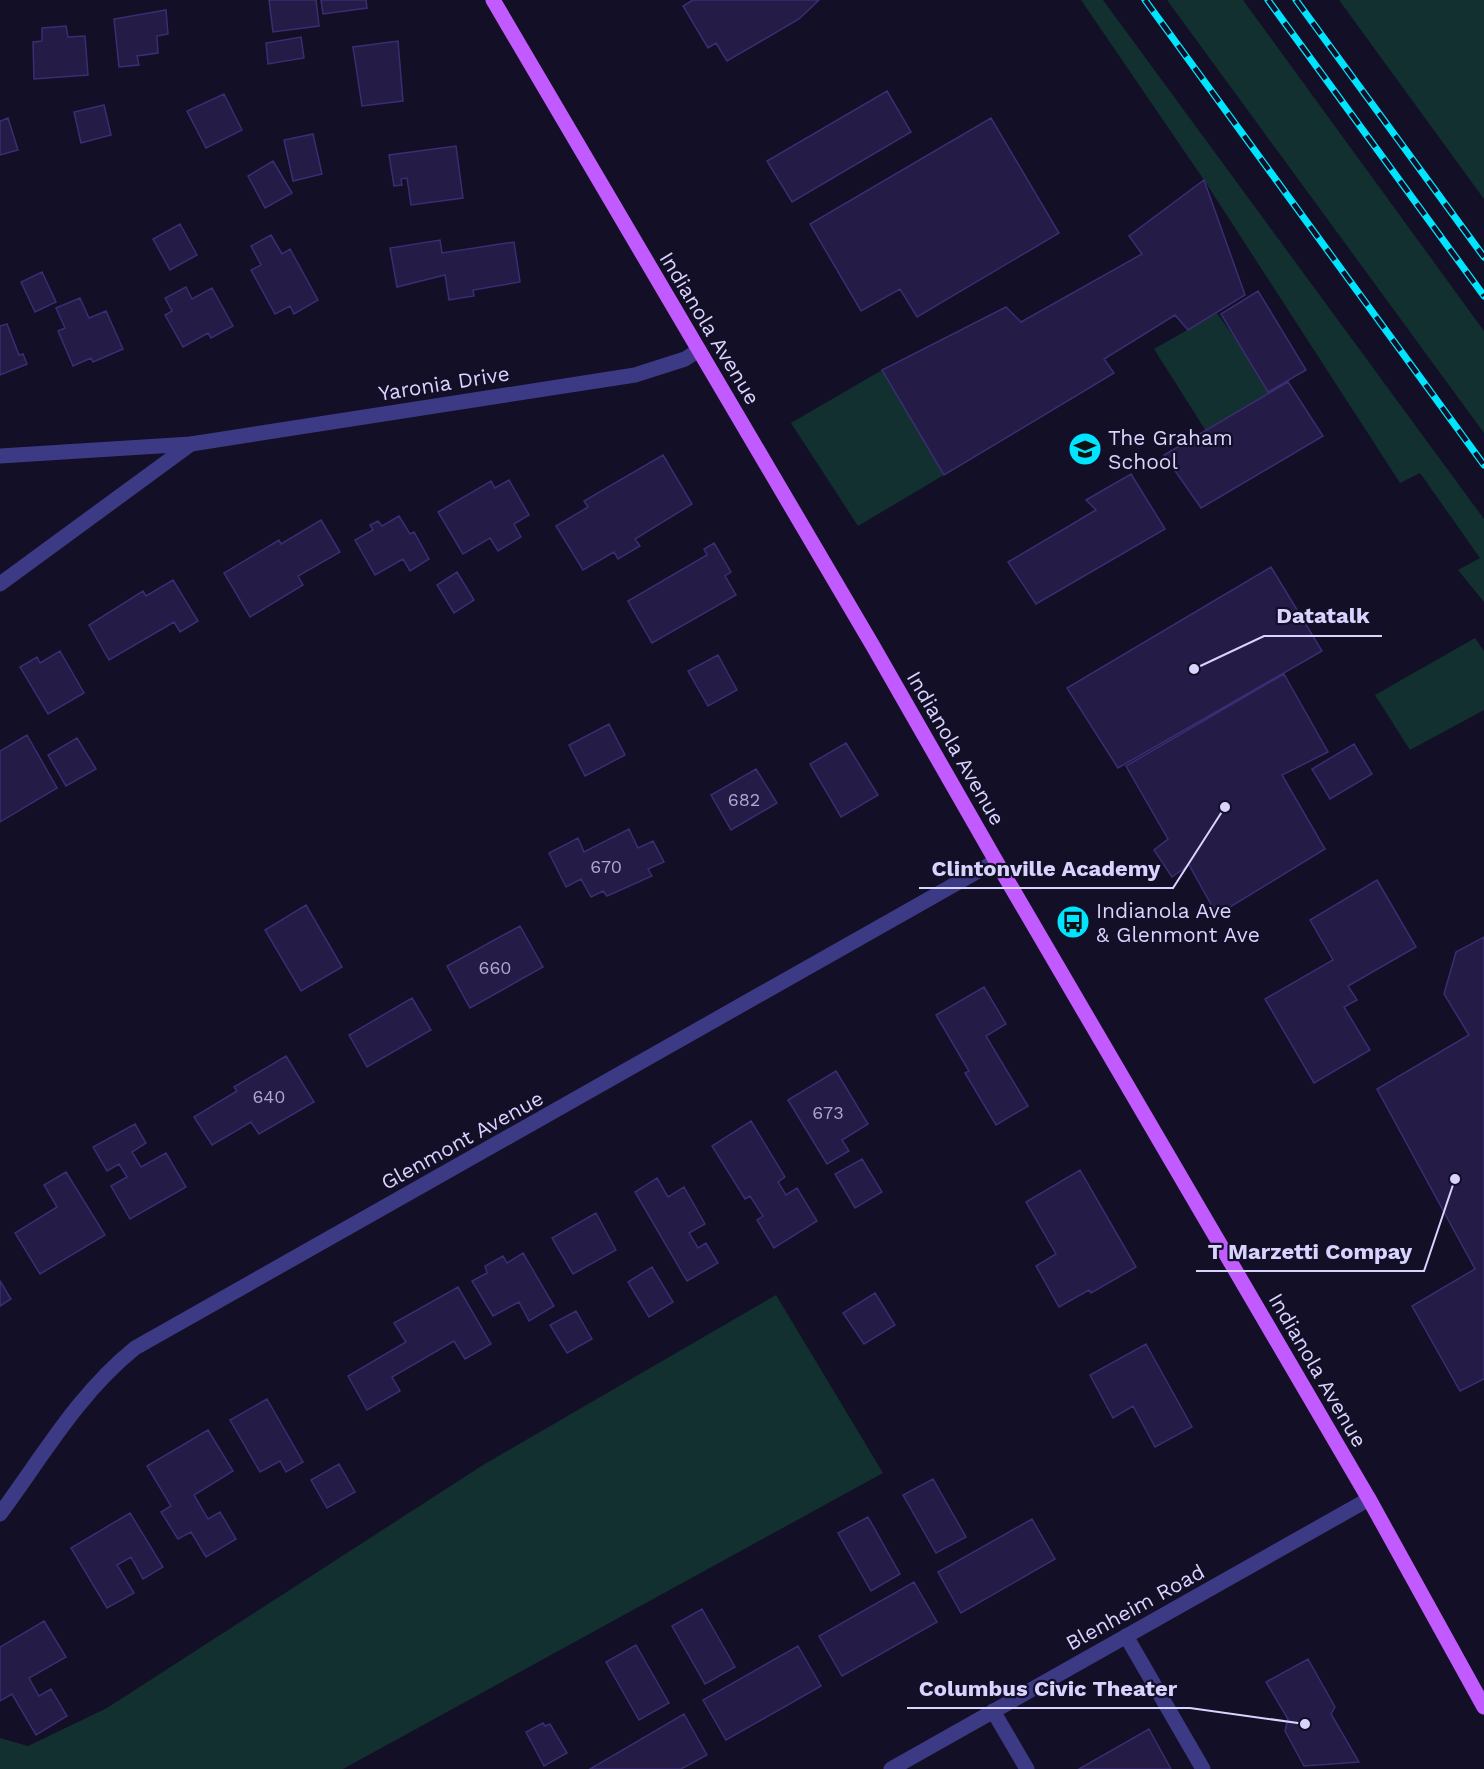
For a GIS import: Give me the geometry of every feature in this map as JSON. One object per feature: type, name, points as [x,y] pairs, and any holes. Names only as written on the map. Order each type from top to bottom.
[{"type":"main road","name":"Indianola Avenue","points":[[493,0],[873,646],[1369,1499],[1484,1707]]},
{"type":"street","name":"Yaronia Drive","points":[[0,456],[191,444],[635,375],[685,359],[699,350]]},
{"type":"street","points":[[0,584],[191,444]]},
{"type":"street","name":"Glenmont Avenue","points":[[0,1514],[85,1394],[135,1348],[996,861]]},
{"type":"street","name":"Blenheim Road","points":[[891,1769],[1369,1499]]},
{"type":"street","points":[[1126,1636],[1203,1769]]},
{"type":"street","points":[[993,1711],[1027,1769]]},
{"type":"green space","points":[[1081,0],[1103,0],[1484,519],[1484,602],[1458,570],[1480,558],[1420,473],[1400,483],[1204,180]]},
{"type":"green space","points":[[1167,0],[1243,0],[1484,331],[1484,433]]},
{"type":"green space","points":[[1339,0],[1484,0],[1484,199]]},
{"type":"green space","points":[[1217,313],[1274,393],[1206,431],[1154,349]]},
{"type":"green space","points":[[882,370],[944,475],[858,526],[791,423]]},
{"type":"green space","points":[[1475,638],[1484,651],[1484,710],[1410,750],[1375,695]]},
{"type":"green space","points":[[776,1295],[883,1473],[343,1769],[0,1769],[0,1738],[28,1746],[107,1708],[483,1465]]},
{"type":"building","points":[[269,0],[316,0],[319,26],[273,32]]},
{"type":"building","points":[[321,0],[366,0],[367,8],[323,14]]},
{"type":"building","points":[[693,0],[819,0],[799,19],[727,61],[716,43],[708,48],[683,6]]},
{"type":"building","points":[[166,10],[168,34],[157,36],[158,53],[137,56],[139,65],[119,67],[114,19]]},
{"type":"building","points":[[66,26],[68,37],[85,36],[88,75],[34,79],[33,42],[42,41],[42,28]]},
{"type":"building","points":[[301,37],[304,58],[268,64],[266,43]]},
{"type":"building","points":[[398,41],[403,101],[362,106],[353,47]]},
{"type":"building","points":[[887,91],[911,132],[792,202],[767,161]]},
{"type":"building","points":[[224,94],[242,130],[206,148],[187,111]]},
{"type":"building","points":[[104,105],[111,135],[81,143],[74,112]]},
{"type":"building","points":[[8,118],[18,150],[0,155],[0,121]]},
{"type":"building","points":[[991,118],[1059,233],[917,317],[900,289],[861,311],[810,224]]},
{"type":"building","points":[[313,134],[322,174],[293,181],[284,140]]},
{"type":"building","points":[[456,146],[463,198],[411,205],[407,178],[401,179],[402,185],[394,186],[389,155]]},
{"type":"building","points":[[273,161],[292,193],[265,208],[248,176]]},
{"type":"building","points":[[1204,180],[1245,295],[1188,330],[1175,315],[1104,359],[1114,373],[944,475],[882,370],[1006,307],[1021,322],[1142,254],[1129,236]]},
{"type":"building","points":[[180,224],[197,255],[170,270],[153,239]]},
{"type":"building","points":[[271,235],[282,254],[290,249],[318,300],[294,314],[290,306],[275,314],[251,270],[261,265],[251,246]]},
{"type":"building","points":[[440,240],[442,253],[514,242],[520,282],[473,290],[474,296],[449,300],[445,275],[397,287],[390,248]]},
{"type":"building","points":[[42,272],[56,302],[35,312],[21,282]]},
{"type":"building","points":[[186,287],[192,299],[212,288],[233,326],[211,338],[208,333],[183,347],[165,315],[172,311],[165,298]]},
{"type":"building","points":[[1258,291],[1306,370],[1268,392],[1221,314]]},
{"type":"building","points":[[80,298],[89,318],[106,311],[123,349],[93,362],[91,358],[73,366],[58,331],[65,328],[56,308]]},
{"type":"building","points":[[7,324],[19,355],[23,354],[27,364],[0,375],[0,326]]},
{"type":"building","points":[[1288,382],[1323,436],[1201,508],[1164,455]]},
{"type":"building","points":[[663,455],[692,504],[635,539],[640,546],[618,559],[614,552],[583,570],[556,526],[588,507],[584,501]]},
{"type":"building","points":[[1131,474],[1165,529],[1036,604],[1008,562],[1096,510],[1086,500]]},
{"type":"building","points":[[509,480],[529,515],[514,524],[521,537],[498,551],[490,538],[463,554],[438,512],[491,481],[495,488]]},
{"type":"building","points":[[399,516],[410,534],[414,532],[429,559],[410,571],[403,559],[375,575],[355,540],[373,530],[370,525],[378,521],[382,526]]},
{"type":"building","points":[[321,520],[340,552],[298,576],[303,585],[250,617],[224,573],[279,540],[281,544]]},
{"type":"building","points":[[714,543],[731,572],[725,576],[736,595],[652,643],[628,601],[707,555],[704,549]]},
{"type":"building","points":[[1271,567],[1322,651],[1118,768],[1067,688]]},
{"type":"building","points":[[457,572],[474,600],[454,613],[437,585]]},
{"type":"building","points":[[173,580],[198,621],[180,632],[174,622],[109,660],[89,625],[143,591],[146,596]]},
{"type":"building","points":[[60,651],[84,693],[48,714],[20,667],[37,657],[40,663]]},
{"type":"building","points":[[718,655],[737,690],[708,706],[688,671]]},
{"type":"building","points":[[1284,674],[1328,752],[1282,775],[1325,849],[1217,915],[1189,865],[1172,877],[1154,850],[1168,839],[1126,766]]},
{"type":"building","points":[[609,724],[625,755],[585,776],[569,745]]},
{"type":"building","points":[[27,735],[57,788],[0,822],[0,751]]},
{"type":"building","points":[[77,738],[96,769],[66,786],[48,755]]},
{"type":"building","points":[[846,743],[878,795],[841,817],[810,764]]},
{"type":"building","points":[[1354,744],[1372,774],[1330,799],[1312,769]]},
{"type":"building","points":[[756,769],[777,803],[731,830],[711,795]]},
{"type":"building","points":[[629,829],[638,848],[653,841],[664,862],[648,869],[652,876],[607,896],[603,891],[591,897],[581,879],[566,887],[549,853],[578,838],[584,852]]},
{"type":"building","points":[[1377,880],[1416,947],[1348,986],[1357,1000],[1344,1007],[1370,1050],[1314,1083],[1265,999],[1333,960],[1310,920]]},
{"type":"building","points":[[306,905],[342,967],[301,991],[265,930]]},
{"type":"building","points":[[520,926],[543,967],[470,1008],[447,966]]},
{"type":"building","points":[[1484,937],[1484,1379],[1460,1391],[1412,1306],[1475,1269],[1377,1089],[1469,1035],[1444,994],[1456,952]]},
{"type":"building","points":[[984,987],[1006,1024],[986,1036],[1028,1106],[996,1125],[965,1073],[969,1071],[936,1015]]},
{"type":"building","points":[[412,998],[431,1030],[367,1067],[349,1035]]},
{"type":"building","points":[[286,1056],[314,1102],[259,1134],[251,1122],[212,1145],[194,1117],[237,1091],[234,1087]]},
{"type":"building","points":[[836,1071],[868,1124],[842,1140],[849,1151],[827,1164],[788,1100]]},
{"type":"building","points":[[751,1121],[785,1177],[778,1182],[786,1195],[797,1188],[817,1221],[774,1248],[757,1220],[763,1216],[750,1196],[745,1199],[712,1146]]},
{"type":"building","points":[[135,1124],[146,1143],[132,1152],[141,1167],[166,1153],[186,1187],[130,1219],[111,1186],[127,1177],[119,1164],[107,1171],[93,1147]]},
{"type":"building","points":[[862,1159],[882,1192],[855,1208],[835,1174]]},
{"type":"building","points":[[1080,1170],[1136,1267],[1091,1293],[1089,1290],[1059,1307],[1036,1266],[1056,1254],[1026,1202]]},
{"type":"building","points":[[66,1172],[105,1235],[40,1274],[15,1233],[57,1207],[44,1185]]},
{"type":"building","points":[[657,1178],[668,1197],[684,1187],[705,1224],[689,1233],[698,1248],[706,1243],[718,1263],[687,1281],[635,1192]]},
{"type":"building","points":[[596,1213],[616,1250],[573,1274],[552,1238]]},
{"type":"building","points":[[523,1253],[554,1306],[529,1321],[519,1302],[493,1316],[472,1281],[487,1273],[485,1266],[503,1256],[507,1263]]},
{"type":"building","points":[[652,1267],[673,1302],[649,1317],[628,1282]]},
{"type":"building","points":[[0,1281],[11,1299],[0,1306]]},
{"type":"building","points":[[458,1287],[491,1344],[465,1359],[454,1341],[392,1377],[400,1391],[367,1410],[348,1376],[406,1342],[394,1323]]},
{"type":"building","points":[[875,1293],[895,1325],[864,1344],[843,1313]]},
{"type":"building","points":[[576,1311],[592,1339],[567,1353],[550,1325]]},
{"type":"building","points":[[1146,1344],[1192,1427],[1155,1447],[1133,1406],[1113,1418],[1090,1375]]},
{"type":"building","points":[[267,1399],[303,1462],[286,1472],[280,1461],[260,1472],[230,1420]]},
{"type":"building","points":[[208,1430],[233,1471],[194,1495],[208,1519],[220,1512],[236,1539],[206,1557],[191,1532],[178,1539],[161,1512],[171,1506],[147,1466]]},
{"type":"building","points":[[339,1464],[355,1492],[327,1508],[311,1480]]},
{"type":"building","points":[[933,1479],[966,1537],[936,1553],[903,1495]]},
{"type":"building","points":[[130,1513],[163,1567],[143,1579],[131,1557],[117,1565],[134,1593],[107,1608],[71,1548]]},
{"type":"building","points":[[868,1517],[900,1574],[871,1591],[838,1533]]},
{"type":"building","points":[[1032,1519],[1055,1559],[961,1613],[938,1572]]},
{"type":"building","points":[[914,1582],[937,1622],[842,1676],[819,1636]]},
{"type":"building","points":[[702,1609],[735,1667],[705,1684],[672,1626]]},
{"type":"building","points":[[44,1621],[66,1657],[29,1678],[39,1696],[51,1689],[67,1716],[36,1735],[12,1694],[0,1701],[0,1647]]},
{"type":"building","points":[[636,1645],[669,1703],[639,1720],[606,1662]]},
{"type":"building","points":[[798,1646],[821,1686],[726,1740],[703,1700]]},
{"type":"building","points":[[1308,1659],[1335,1707],[1331,1714],[1359,1762],[1304,1766],[1285,1731],[1288,1719],[1266,1682]]},
{"type":"building","points":[[684,1714],[707,1755],[681,1769],[590,1769]]},
{"type":"building","points":[[543,1723],[545,1726],[550,1724],[567,1753],[544,1766],[526,1732]]},
{"type":"building","points":[[1149,1729],[1171,1769],[1079,1769]]},
{"type":"railway","points":[[1145,0],[1484,465]]},
{"type":"railway","points":[[1268,0],[1484,296]]},
{"type":"railway","points":[[1296,0],[1484,257]]},
{"type":"place","name":"The Graham School","points":[[1085,449]]},
{"type":"place","name":"Datatalk","points":[[1194,669]]},
{"type":"place","name":"Clintonville Academy","points":[[1225,807]]},
{"type":"place","name":"Indianola Ave & Glenmont Ave","points":[[1073,922]]},
{"type":"place","name":"T Marzetti Compay","points":[[1455,1179]]},
{"type":"place","name":"Columbus Civic Theater","points":[[1305,1724]]}]
